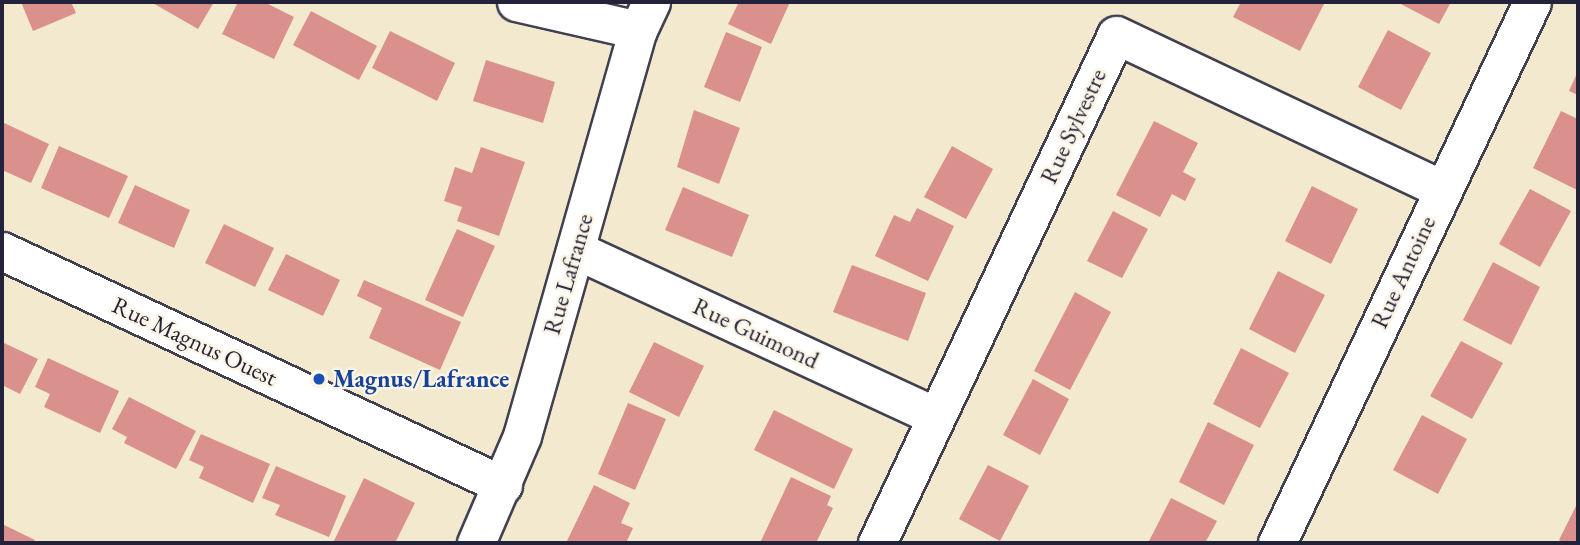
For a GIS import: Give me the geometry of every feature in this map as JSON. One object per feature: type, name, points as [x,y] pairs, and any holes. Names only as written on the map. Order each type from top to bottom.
[{"type":"street","points":[[516,2],[644,16]]},
{"type":"street","name":"Rue Antoine","points":[[1277,543],[1532,2]]},
{"type":"street","name":"Rue Lafrance","points":[[476,543],[503,485],[576,250],[644,16]]},
{"type":"street","name":"Rue Sylvestre","points":[[877,543],[1116,35],[1442,189]]},
{"type":"street","name":"Rue Guimond","points":[[576,250],[936,416]]},
{"type":"street","name":"Rue Magnus Ouest","points":[[2,251],[503,485]]},
{"type":"building","points":[[21,2],[71,2],[76,13],[33,31]]},
{"type":"building","points":[[151,2],[214,2],[198,29]]},
{"type":"building","points":[[238,2],[264,2],[294,17],[274,59],[222,34]]},
{"type":"building","points":[[739,2],[790,2],[771,44],[728,24]]},
{"type":"building","points":[[1241,2],[1325,2],[1300,51],[1233,17]]},
{"type":"building","points":[[1397,2],[1451,2],[1439,24]]},
{"type":"building","points":[[311,11],[377,46],[359,80],[293,45]]},
{"type":"building","points":[[1388,30],[1431,53],[1401,110],[1358,87]]},
{"type":"building","points":[[390,31],[455,63],[437,101],[372,68]]},
{"type":"building","points":[[726,32],[762,47],[740,102],[704,87]]},
{"type":"building","points":[[486,60],[555,82],[543,123],[473,101]]},
{"type":"building","points":[[1578,71],[1578,95],[1569,91]]},
{"type":"building","points":[[694,110],[740,128],[719,184],[677,167]]},
{"type":"building","points":[[1561,111],[1578,119],[1577,190],[1533,168]]},
{"type":"building","points":[[1154,121],[1198,143],[1183,172],[1196,179],[1185,201],[1172,194],[1160,217],[1116,195]]},
{"type":"building","points":[[2,122],[49,144],[31,183],[2,170]]},
{"type":"building","points":[[59,146],[128,176],[109,218],[41,188]]},
{"type":"building","points":[[952,146],[993,169],[966,219],[924,197]]},
{"type":"building","points":[[481,147],[525,162],[499,236],[457,221],[462,207],[444,201],[455,167],[472,173]]},
{"type":"building","points":[[135,185],[190,210],[174,248],[118,223]]},
{"type":"building","points":[[1312,186],[1358,209],[1331,264],[1285,241]]},
{"type":"building","points":[[683,187],[749,215],[732,257],[665,230]]},
{"type":"building","points":[[1530,189],[1571,211],[1540,267],[1499,244]]},
{"type":"building","points":[[917,208],[954,226],[928,281],[875,256],[894,215],[910,222]]},
{"type":"building","points":[[1113,211],[1148,229],[1122,278],[1087,261]]},
{"type":"building","points":[[224,224],[274,248],[255,287],[205,263]]},
{"type":"building","points":[[457,229],[495,246],[463,317],[425,300]]},
{"type":"building","points":[[286,254],[340,280],[323,316],[268,290]]},
{"type":"building","points":[[1493,262],[1540,287],[1511,345],[1463,320]]},
{"type":"building","points":[[852,265],[926,293],[908,341],[833,312]]},
{"type":"building","points":[[1278,271],[1325,295],[1295,353],[1249,329]]},
{"type":"building","points":[[364,280],[461,322],[440,370],[369,338],[382,308],[357,296]]},
{"type":"building","points":[[1075,292],[1111,312],[1070,390],[1034,371]]},
{"type":"building","points":[[1461,341],[1503,363],[1472,419],[1430,396]]},
{"type":"building","points":[[2,342],[38,359],[20,394],[2,385]]},
{"type":"building","points":[[654,342],[704,366],[679,417],[629,392]]},
{"type":"building","points":[[1241,348],[1289,373],[1260,428],[1213,404]]},
{"type":"building","points":[[48,358],[119,391],[100,433],[44,407],[50,394],[35,387]]},
{"type":"building","points":[[1033,379],[1069,399],[1040,455],[1003,435]]},
{"type":"building","points":[[129,397],[196,431],[176,469],[124,443],[127,437],[112,429]]},
{"type":"building","points":[[628,403],[666,419],[635,490],[598,474]]},
{"type":"building","points":[[774,410],[853,449],[834,489],[754,450]]},
{"type":"building","points":[[1422,415],[1467,439],[1438,494],[1393,470]]},
{"type":"building","points":[[1208,422],[1254,445],[1224,505],[1179,482]]},
{"type":"building","points":[[201,434],[270,464],[253,503],[199,478],[204,467],[189,460]]},
{"type":"building","points":[[988,465],[1029,486],[1000,541],[959,519]]},
{"type":"building","points":[[276,466],[346,496],[329,537],[275,515],[280,505],[262,498]]},
{"type":"building","points":[[791,477],[831,496],[827,505],[833,508],[816,543],[760,543]]},
{"type":"building","points":[[364,478],[415,503],[395,543],[333,543]]},
{"type":"building","points":[[594,485],[630,503],[621,523],[633,528],[626,543],[566,543]]},
{"type":"building","points":[[1171,498],[1217,521],[1205,543],[1148,543]]},
{"type":"building","points":[[1578,502],[1578,543],[1564,543],[1559,540]]},
{"type":"building","points":[[2,524],[35,540],[33,543],[2,543]]},
{"type":"place","name":"Magnus/Lafrance","points":[[319,379]]}]
